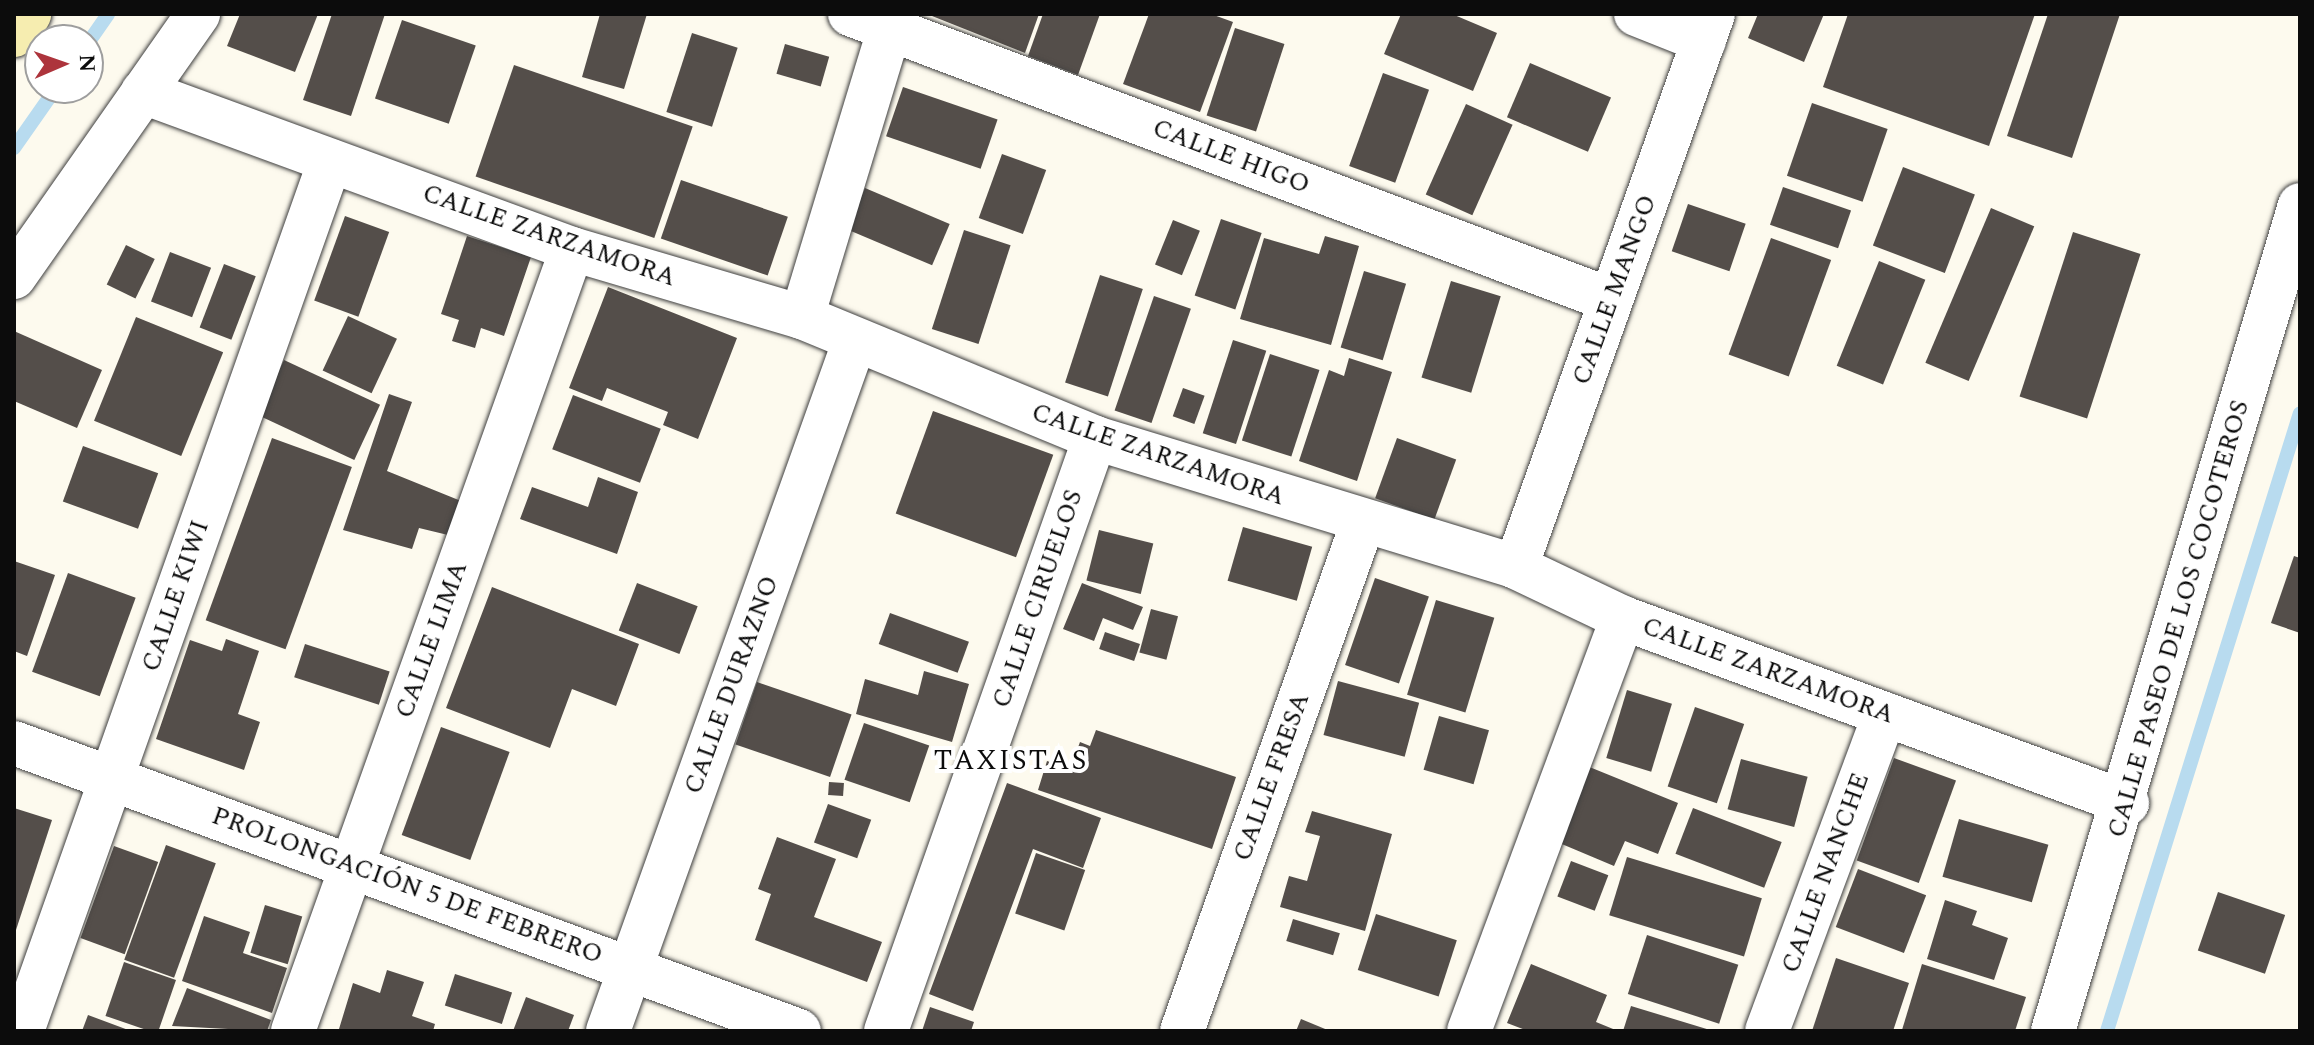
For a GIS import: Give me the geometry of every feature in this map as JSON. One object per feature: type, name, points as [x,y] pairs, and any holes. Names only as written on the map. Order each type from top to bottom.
[{"type":"street","points":[[14,35],[29,14]]},
{"type":"street","points":[[14,277],[198,14]]},
{"type":"street","points":[[1636,14],[1709,27]]},
{"type":"street","points":[[802,317],[877,19]]},
{"type":"street","name":"CALLE HIGO","points":[[877,19],[1611,300]]},
{"type":"street","name":"CALLE MANGO","points":[[1516,567],[1709,27]]},
{"type":"street","name":"CALLE ZARZAMORA","points":[[143,92],[572,249],[802,317],[1095,438],[1516,567],[1623,618],[2127,803]]},
{"type":"street","name":"CALLE KIWI","points":[[22,1031],[330,161]]},
{"type":"street","name":"CALLE PASEO DE LOS COCOTEROS","points":[[2053,1031],[2127,803],[2300,205]]},
{"type":"street","name":"CALLE LIMA","points":[[293,1031],[572,249]]},
{"type":"street","name":"CALLE DURAZNO","points":[[608,1031],[855,340]]},
{"type":"street","name":"CALLE CIRUELOS","points":[[886,1031],[1095,438]]},
{"type":"street","name":"CALLE FRESA","points":[[1182,1031],[1363,522]]},
{"type":"street","points":[[1469,1031],[1623,618]]},
{"type":"street","name":"CALLE NANCHE","points":[[1767,1031],[1885,714]]},
{"type":"street","name":"PROLONGACIÓN 5 DE FEBRERO","points":[[14,743],[631,966],[799,1031]]},
{"type":"building","points":[[240,14],[318,14],[295,72],[227,46]]},
{"type":"building","points":[[332,14],[385,14],[351,116],[303,100]]},
{"type":"building","points":[[600,14],[647,14],[624,89],[582,77]]},
{"type":"building","points":[[927,14],[1039,14],[1025,53]]},
{"type":"building","points":[[1043,14],[1100,14],[1078,75],[1028,56]]},
{"type":"building","points":[[1149,14],[1211,14],[1233,22],[1200,112],[1123,84]]},
{"type":"building","points":[[1401,14],[1452,14],[1497,33],[1473,91],[1384,54]]},
{"type":"building","points":[[1758,14],[1824,14],[1804,62],[1748,38]]},
{"type":"building","points":[[1848,14],[2035,14],[1989,146],[1823,87]]},
{"type":"building","points":[[2048,14],[2120,14],[2072,158],[2007,136]]},
{"type":"building","points":[[402,20],[476,45],[449,124],[375,98]]},
{"type":"building","points":[[1235,28],[1284,44],[1256,132],[1207,115]]},
{"type":"building","points":[[692,33],[738,48],[712,127],[666,112]]},
{"type":"building","points":[[785,44],[829,57],[821,86],[776,74]]},
{"type":"building","points":[[1530,63],[1611,97],[1588,152],[1507,117]]},
{"type":"building","points":[[514,65],[693,127],[654,238],[476,177]]},
{"type":"building","points":[[1383,73],[1429,90],[1395,183],[1349,166]]},
{"type":"building","points":[[903,87],[998,120],[981,169],[886,136]]},
{"type":"building","points":[[1812,103],[1888,129],[1863,202],[1787,176]]},
{"type":"building","points":[[1466,104],[1513,125],[1472,215],[1426,194]]},
{"type":"building","points":[[1002,154],[1046,170],[1023,234],[979,218]]},
{"type":"building","points":[[1903,167],[1975,195],[1945,273],[1873,245]]},
{"type":"building","points":[[681,180],[788,217],[768,275],[661,239]]},
{"type":"building","points":[[1783,187],[1851,210],[1838,248],[1770,225]]},
{"type":"building","points":[[865,188],[950,224],[932,265],[847,229]]},
{"type":"building","points":[[1688,204],[1746,224],[1729,271],[1672,251]]},
{"type":"building","points":[[1991,208],[2034,226],[1969,381],[1925,363]]},
{"type":"building","points":[[345,216],[389,232],[358,317],[314,301]]},
{"type":"building","points":[[1221,219],[1262,233],[1235,310],[1195,296]]},
{"type":"building","points":[[1173,220],[1200,231],[1182,275],[1155,265]]},
{"type":"building","points":[[964,230],[1011,245],[978,344],[932,329]]},
{"type":"building","points":[[2073,232],[2141,254],[2087,418],[2020,397]]},
{"type":"building","points":[[467,236],[531,257],[504,336],[481,328],[475,348],[452,341],[459,320],[441,314]]},
{"type":"building","points":[[1325,236],[1359,246],[1331,345],[1240,319],[1264,238],[1319,254]]},
{"type":"building","points":[[1771,238],[1831,260],[1789,376],[1729,355]]},
{"type":"building","points":[[126,245],[155,259],[135,299],[107,285]]},
{"type":"building","points":[[170,252],[211,268],[192,317],[151,301]]},
{"type":"building","points":[[1879,261],[1925,280],[1883,385],[1837,366]]},
{"type":"building","points":[[224,264],[256,276],[231,340],[200,327]]},
{"type":"building","points":[[1364,271],[1406,284],[1383,360],[1341,348]]},
{"type":"building","points":[[1100,275],[1143,289],[1108,396],[1065,382]]},
{"type":"building","points":[[1451,281],[1501,296],[1471,393],[1421,378]]},
{"type":"building","points":[[608,287],[737,338],[698,439],[663,425],[668,412],[607,388],[602,401],[569,388]]},
{"type":"building","points":[[1154,296],[1191,309],[1151,423],[1115,410]]},
{"type":"building","points":[[348,316],[397,339],[372,393],[323,370]]},
{"type":"building","points":[[136,317],[223,352],[181,456],[94,421]]},
{"type":"building","points":[[14,331],[102,370],[77,428],[14,401]]},
{"type":"building","points":[[1233,340],[1266,351],[1236,444],[1203,433]]},
{"type":"building","points":[[1270,354],[1319,370],[1291,457],[1242,441]]},
{"type":"building","points":[[1349,358],[1392,372],[1357,481],[1299,461],[1329,370],[1344,376]]},
{"type":"building","points":[[284,360],[380,405],[354,460],[258,415]]},
{"type":"building","points":[[1183,388],[1205,396],[1194,424],[1173,416]]},
{"type":"building","points":[[389,394],[412,402],[387,471],[461,501],[448,535],[419,528],[412,549],[343,530]]},
{"type":"building","points":[[573,395],[661,429],[640,483],[552,449]]},
{"type":"building","points":[[933,411],[1053,455],[1016,557],[896,513]]},
{"type":"building","points":[[272,438],[352,467],[286,649],[206,620]]},
{"type":"building","points":[[1397,438],[1456,460],[1434,520],[1375,498]]},
{"type":"building","points":[[83,446],[158,473],[138,529],[63,501]]},
{"type":"building","points":[[598,477],[638,492],[617,554],[520,519],[532,487],[588,507]]},
{"type":"building","points":[[1243,527],[1312,547],[1297,601],[1228,581]]},
{"type":"building","points":[[1099,530],[1153,544],[1141,594],[1086,580]]},
{"type":"building","points":[[2294,556],[2300,558],[2300,633],[2271,623]]},
{"type":"building","points":[[14,561],[55,575],[27,656],[14,651]]},
{"type":"building","points":[[68,573],[136,598],[100,696],[32,672]]},
{"type":"building","points":[[1375,578],[1429,597],[1399,684],[1345,665]]},
{"type":"building","points":[[637,583],[698,606],[679,654],[619,631]]},
{"type":"building","points":[[1082,583],[1143,607],[1133,630],[1103,618],[1094,641],[1063,629]]},
{"type":"building","points":[[492,587],[639,644],[616,706],[572,689],[550,748],[446,708]]},
{"type":"building","points":[[1436,600],[1494,618],[1465,713],[1407,695]]},
{"type":"building","points":[[1151,609],[1178,616],[1166,660],[1139,652]]},
{"type":"building","points":[[890,613],[969,642],[958,673],[879,644]]},
{"type":"building","points":[[1105,632],[1140,644],[1134,661],[1099,649]]},
{"type":"building","points":[[226,639],[259,651],[238,714],[260,722],[244,770],[156,739],[190,640],[222,651]]},
{"type":"building","points":[[305,644],[390,672],[379,705],[294,677]]},
{"type":"building","points":[[924,671],[969,684],[952,742],[856,714],[865,679],[918,695]]},
{"type":"building","points":[[1338,681],[1419,703],[1405,757],[1324,735]]},
{"type":"building","points":[[757,682],[852,715],[830,777],[736,744]]},
{"type":"building","points":[[1627,690],[1672,704],[1651,772],[1606,758]]},
{"type":"building","points":[[1695,707],[1744,724],[1717,803],[1668,786]]},
{"type":"building","points":[[1439,716],[1489,730],[1474,784],[1424,770]]},
{"type":"building","points":[[864,723],[929,745],[910,802],[844,780]]},
{"type":"building","points":[[441,727],[510,752],[470,860],[402,835]]},
{"type":"building","points":[[1096,730],[1236,777],[1212,849],[1038,790],[1047,761],[1070,769],[1080,742],[1090,746]]},
{"type":"building","points":[[1894,758],[1956,781],[1919,883],[1857,860]]},
{"type":"building","points":[[1741,759],[1808,777],[1794,827],[1728,809]]},
{"type":"building","points":[[1587,766],[1678,803],[1658,854],[1625,841],[1614,866],[1557,842]]},
{"type":"building","points":[[829,782],[844,783],[843,796],[828,795]]},
{"type":"building","points":[[1007,783],[1101,818],[1083,868],[1033,849],[973,1011],[929,994]]},
{"type":"building","points":[[828,804],[871,820],[857,858],[814,843]]},
{"type":"building","points":[[14,808],[52,820],[15,933],[14,933]]},
{"type":"building","points":[[1693,808],[1782,842],[1764,888],[1675,854]]},
{"type":"building","points":[[1312,811],[1392,834],[1365,931],[1280,907],[1289,876],[1307,881],[1320,836],[1305,832]]},
{"type":"building","points":[[1959,819],[2048,845],[2032,902],[1942,877]]},
{"type":"building","points":[[777,837],[836,859],[814,917],[882,942],[867,982],[755,940],[771,894],[758,889]]},
{"type":"building","points":[[166,845],[216,863],[174,978],[124,960]]},
{"type":"building","points":[[114,846],[158,862],[125,954],[80,938]]},
{"type":"building","points":[[1036,853],[1085,870],[1064,930],[1015,914]]},
{"type":"building","points":[[1627,857],[1762,898],[1744,957],[1609,915]]},
{"type":"building","points":[[1571,861],[1608,875],[1595,911],[1557,896]]},
{"type":"building","points":[[1858,869],[1926,895],[1904,953],[1836,927]]},
{"type":"building","points":[[2218,892],[2285,915],[2265,974],[2198,951]]},
{"type":"building","points":[[1945,900],[1977,911],[1972,925],[2008,938],[1994,980],[1927,959]]},
{"type":"building","points":[[265,905],[302,916],[288,964],[250,953]]},
{"type":"building","points":[[1376,914],[1457,940],[1439,996],[1358,970]]},
{"type":"building","points":[[204,916],[250,932],[243,953],[287,968],[272,1013],[182,981]]},
{"type":"building","points":[[1293,919],[1340,933],[1333,955],[1286,941]]},
{"type":"building","points":[[1647,935],[1738,965],[1719,1024],[1628,994]]},
{"type":"building","points":[[1836,958],[1909,983],[1893,1031],[1812,1031]]},
{"type":"building","points":[[124,962],[176,980],[158,1031],[149,1031],[105,1016]]},
{"type":"building","points":[[1531,964],[1607,995],[1596,1022],[1618,1031],[1528,1031],[1507,1023]]},
{"type":"building","points":[[1922,964],[2026,997],[2015,1031],[1902,1030]]},
{"type":"building","points":[[387,970],[424,982],[412,1016],[435,1024],[433,1031],[339,1029],[353,983],[380,993]]},
{"type":"building","points":[[455,974],[512,993],[502,1024],[445,1005]]},
{"type":"building","points":[[187,988],[271,1020],[267,1031],[172,1026]]},
{"type":"building","points":[[526,997],[574,1015],[568,1031],[513,1031]]},
{"type":"building","points":[[1631,1006],[1710,1030],[1710,1031],[1623,1031]]},
{"type":"building","points":[[930,1007],[974,1022],[971,1031],[922,1031]]},
{"type":"building","points":[[88,1015],[131,1031],[82,1031]]},
{"type":"building","points":[[1301,1019],[1330,1031],[1296,1031]]},
{"type":"waterway","points":[[101,24],[108,14]]},
{"type":"waterway","points":[[14,148],[45,104]]},
{"type":"waterway","points":[[2107,1031],[2300,413]]},
{"type":"district","name":"TAXISTAS","points":[[1011,761]]}]
